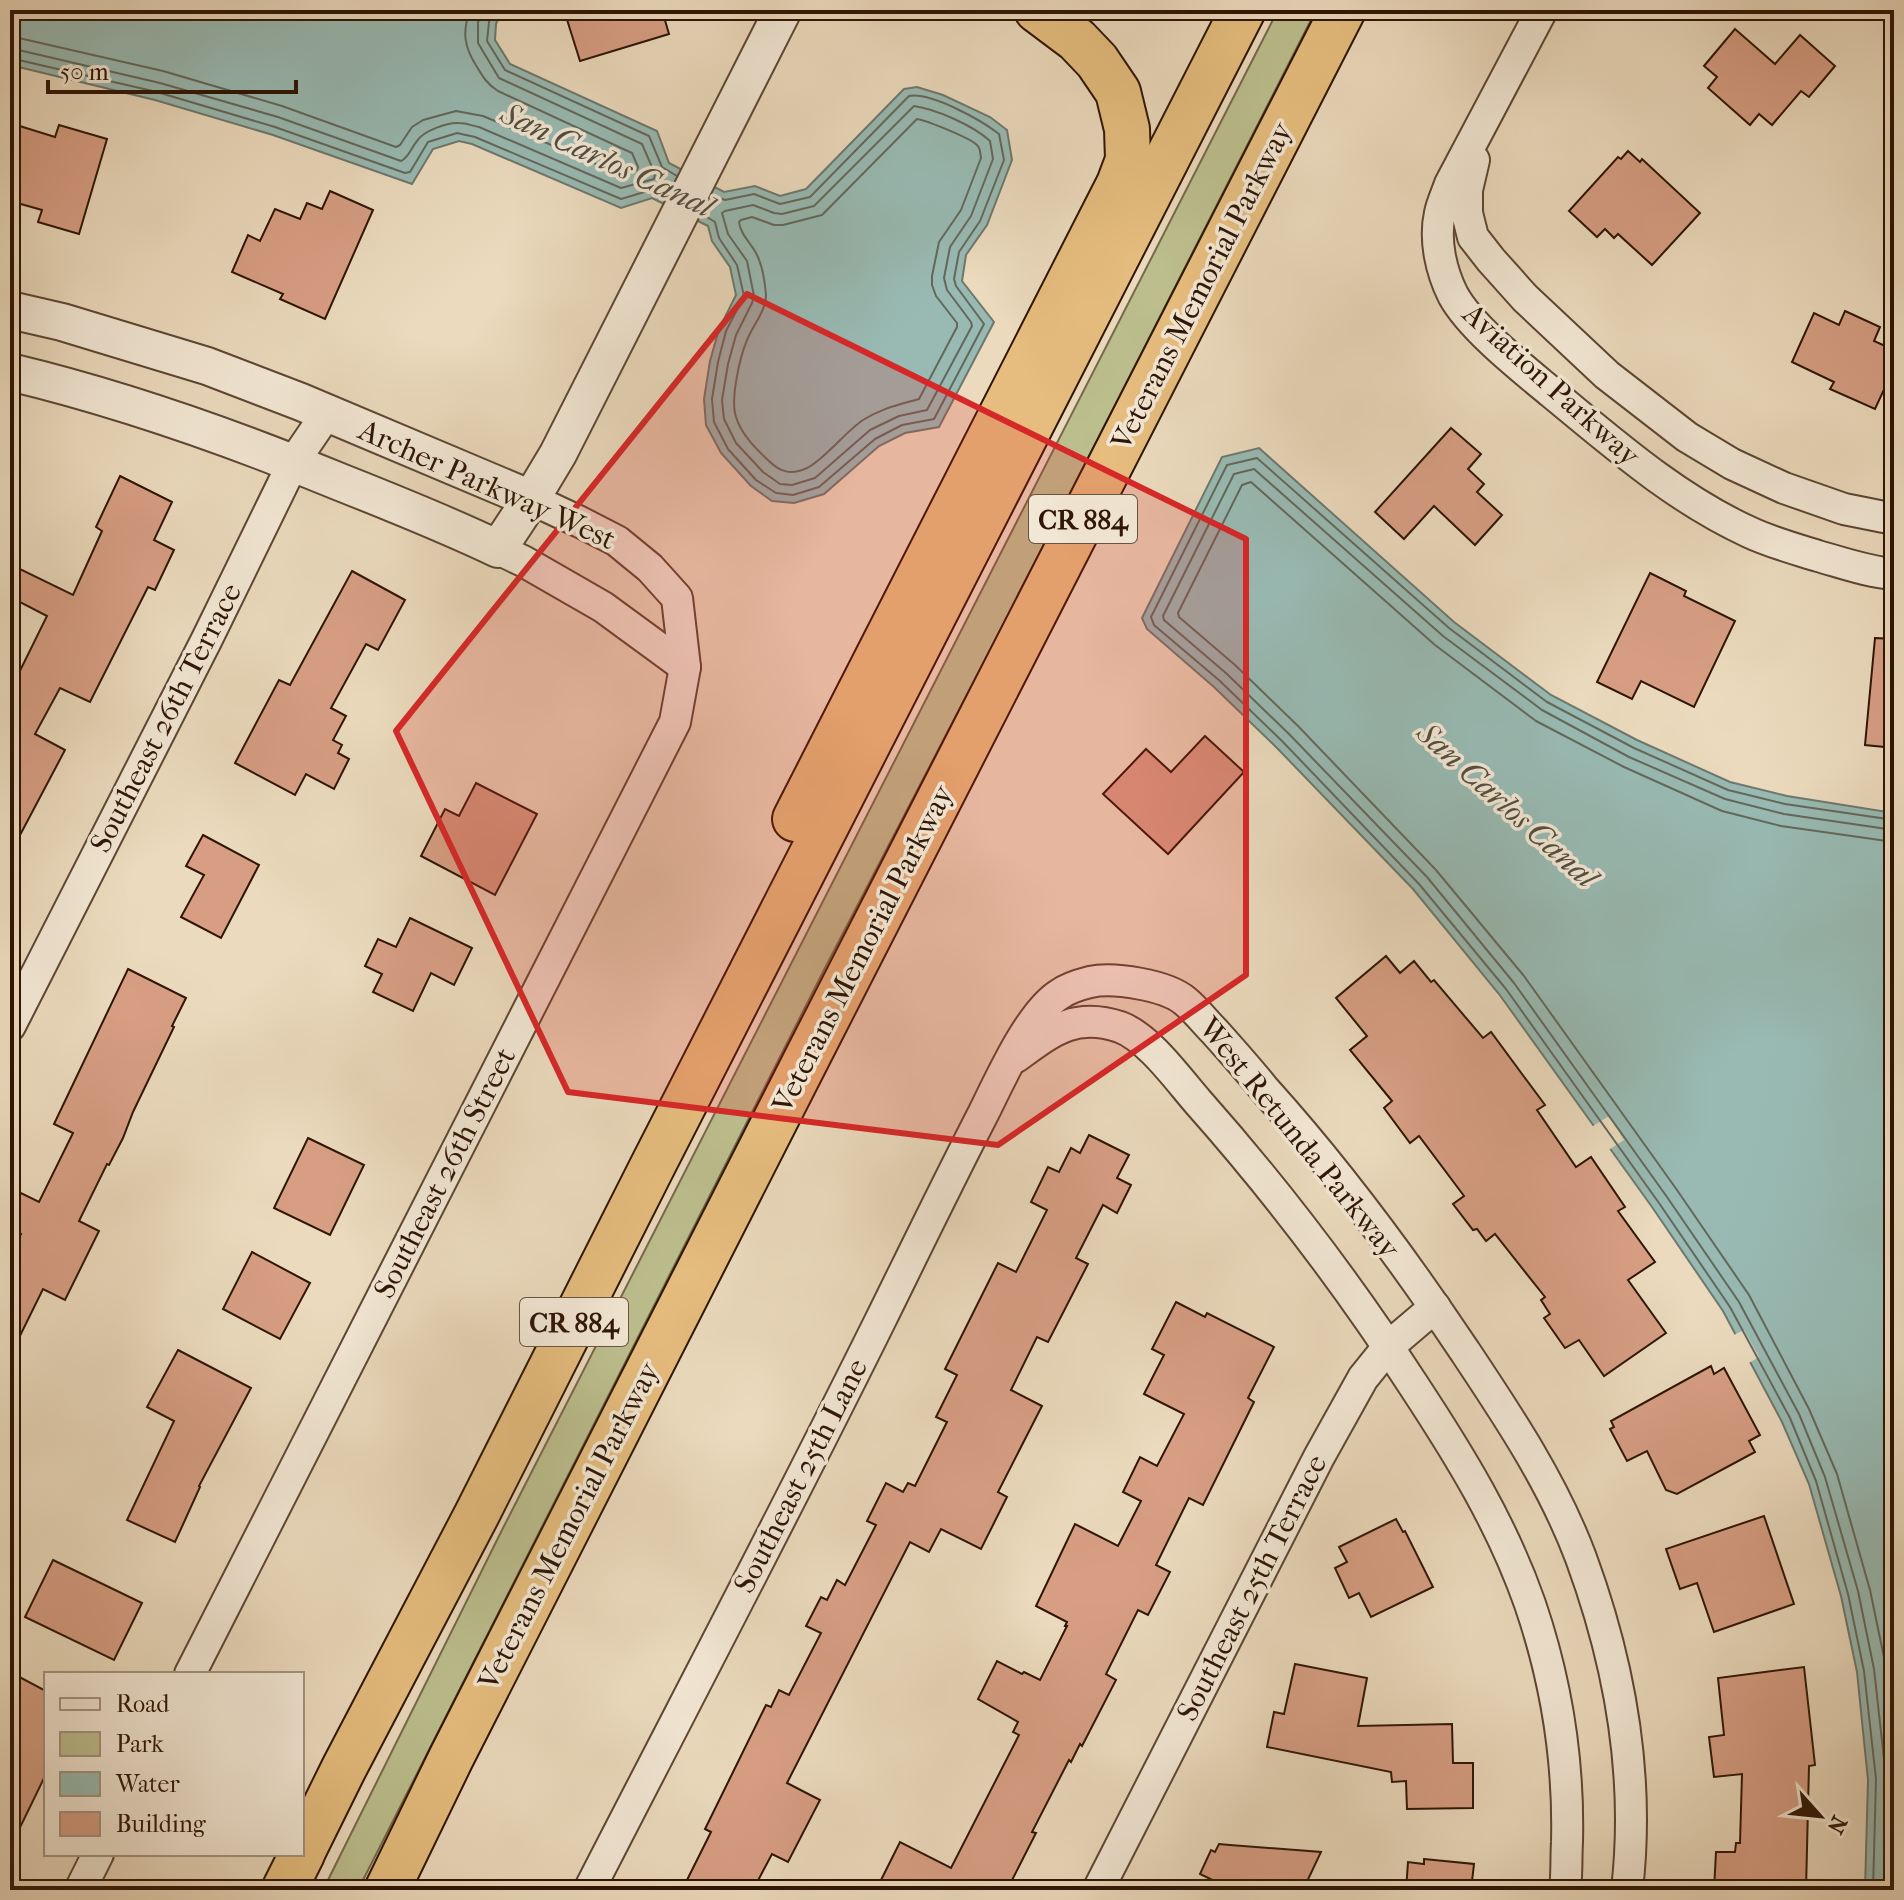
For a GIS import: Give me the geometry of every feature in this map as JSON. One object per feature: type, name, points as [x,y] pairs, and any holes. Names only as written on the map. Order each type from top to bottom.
[{"type":"highway","points":[[651,1169],[777,853],[1119,184],[1128,160],[1127,129],[1118,92],[1097,61],[1077,40],[1037,10]]},
{"type":"highway","name":"CR 884","points":[[304,1850],[1243,10]]},
{"type":"highway","name":"Veterans Memorial Parkway","points":[[387,1890],[451,1758],[1343,10]]},
{"type":"highway","name":"CR 884","points":[[284,1890],[301,1856]]},
{"type":"street","points":[[498,549],[558,454],[783,10]]},
{"type":"street","points":[[1489,113],[1542,10]]},
{"type":"street","name":"Aviation Parkway","points":[[1489,113],[1467,190],[1467,213],[1473,237],[1525,298],[1607,375],[1687,437],[1732,464],[1784,488],[1844,509],[1894,519]]},
{"type":"street","name":"Aviation Parkway","points":[[1489,113],[1450,184],[1440,213],[1438,240],[1441,264],[1464,313],[1532,376],[1651,475],[1713,514],[1752,534],[1802,551],[1848,565],[1894,574]]},
{"type":"street","name":"Archer Parkway West","points":[[10,310],[62,322],[207,366],[531,499],[617,541],[650,568],[677,598],[685,667]]},
{"type":"street","name":"Archer Parkway West","points":[[10,372],[77,388],[201,429],[448,525],[523,561],[603,607],[685,667]]},
{"type":"street","name":"Southeast 26th Terrace","points":[[10,1026],[293,463],[327,413]]},
{"type":"street","name":"Southeast 26th Street","points":[[191,1672],[675,722],[685,667]]},
{"type":"street","name":"West Retunda Parkway","points":[[1011,1060],[1033,1020],[1059,994],[1091,982],[1115,981],[1161,989],[1182,997],[1339,1177],[1435,1307],[1502,1407],[1538,1466],[1569,1531],[1597,1604],[1612,1657],[1622,1712],[1629,1768],[1631,1826],[1627,1890]]},
{"type":"street","name":"West Retunda Parkway","points":[[1011,1060],[1050,1033],[1070,1024],[1091,1020],[1123,1028],[1144,1041],[1240,1151],[1312,1241],[1388,1347],[1464,1463],[1489,1508],[1530,1604],[1557,1707],[1565,1766],[1565,1890]]},
{"type":"street","name":"Southeast 25th Lane","points":[[589,1890],[1011,1060]]},
{"type":"street","name":"Southeast 25th Terrace","points":[[1098,1890],[1319,1457],[1363,1378],[1388,1347],[1435,1307]]},
{"type":"street","points":[[80,1890],[97,1856]]},
{"type":"highlighted area","points":[[747,294],[1246,539],[1246,975],[998,1145],[568,1092],[396,731]]},
{"type":"green space","points":[[1278,10],[1316,10],[826,966],[358,1890],[323,1890],[502,1530]]},
{"type":"water","name":"San Carlos Canal","points":[[10,10],[502,10],[496,24],[495,40],[510,64],[657,131],[669,163],[724,192],[755,186],[780,196],[806,189],[904,89],[917,87],[943,95],[990,117],[1007,130],[1012,160],[987,225],[966,255],[962,281],[994,322],[939,427],[905,433],[879,446],[824,494],[794,503],[772,501],[751,486],[721,453],[706,425],[704,399],[710,361],[719,329],[736,295],[730,267],[712,241],[708,226],[652,198],[621,208],[459,141],[433,149],[412,184],[273,135],[155,100],[10,65]]},
{"type":"water","name":"San Carlos Canal","points":[[1259,448],[1454,622],[1551,695],[1637,740],[1730,782],[1787,796],[1894,813],[1894,1890],[1865,1890],[1868,1780],[1857,1672],[1841,1596],[1809,1484],[1782,1422],[1723,1311],[1499,994],[1413,889],[1277,748],[1214,687],[1147,629],[1142,618],[1222,457]]},
{"type":"pier","points":[[1609,1116],[1624,1140],[1607,1151],[1590,1128]]},
{"type":"pier","points":[[1744,1330],[1759,1357],[1747,1364],[1732,1336]]},
{"type":"building","points":[[564,10],[662,10],[669,34],[580,61]]},
{"type":"building","points":[[1735,29],[1775,64],[1800,35],[1835,66],[1809,97],[1801,91],[1772,125],[1759,114],[1750,125],[1708,88],[1717,77],[1704,66]]},
{"type":"building","points":[[10,123],[55,137],[59,125],[107,139],[79,234],[38,222],[42,210],[10,201]]},
{"type":"building","points":[[1628,151],[1640,162],[1642,159],[1700,213],[1652,265],[1618,234],[1614,238],[1605,229],[1597,237],[1569,211],[1618,157],[1621,159]]},
{"type":"building","points":[[330,191],[373,210],[325,319],[280,299],[283,294],[232,272],[248,235],[260,241],[275,209],[300,219],[307,203],[322,209]]},
{"type":"building","points":[[1845,311],[1880,327],[1874,341],[1894,350],[1894,368],[1875,409],[1830,389],[1834,382],[1792,362],[1814,313],[1839,325]]},
{"type":"building","points":[[1451,428],[1481,454],[1468,469],[1484,484],[1477,492],[1502,515],[1475,545],[1434,506],[1404,539],[1375,512]]},
{"type":"building","points":[[120,476],[172,502],[154,540],[174,550],[155,590],[148,587],[90,702],[60,688],[35,734],[65,750],[10,854],[10,691],[47,616],[10,597],[10,589],[20,569],[73,595],[102,531],[96,527]]},
{"type":"building","points":[[352,571],[405,600],[378,650],[366,644],[331,708],[346,716],[333,740],[342,745],[338,753],[349,759],[334,789],[306,774],[295,795],[235,763],[279,680],[290,685]]},
{"type":"building","points":[[1650,573],[1686,591],[1684,596],[1735,621],[1694,707],[1641,681],[1632,699],[1597,682]]},
{"type":"building","points":[[1875,638],[1894,639],[1894,748],[1865,745]]},
{"type":"building","points":[[1205,736],[1244,772],[1168,854],[1103,794],[1146,749],[1171,772]]},
{"type":"building","points":[[476,783],[537,814],[495,895],[421,856],[445,809],[459,816]]},
{"type":"building","points":[[203,835],[259,865],[221,938],[181,917],[204,875],[186,866]]},
{"type":"building","points":[[410,918],[472,948],[454,985],[431,973],[413,1011],[373,992],[382,974],[365,966],[378,939],[396,947]]},
{"type":"building","points":[[1386,956],[1400,973],[1414,961],[1483,1038],[1491,1032],[1545,1105],[1537,1110],[1576,1167],[1591,1157],[1625,1207],[1618,1211],[1655,1262],[1628,1280],[1666,1333],[1604,1376],[1579,1340],[1565,1348],[1544,1318],[1550,1314],[1541,1300],[1545,1297],[1495,1234],[1486,1241],[1477,1229],[1473,1230],[1453,1204],[1464,1196],[1419,1136],[1410,1143],[1384,1108],[1392,1101],[1350,1050],[1367,1036],[1336,998]]},
{"type":"building","points":[[128,969],[186,998],[123,1138],[79,1221],[99,1231],[65,1300],[43,1289],[10,1356],[10,1257],[21,1234],[10,1229],[10,1214],[21,1193],[39,1202],[73,1133],[54,1124]]},
{"type":"building","points":[[1089,1135],[1129,1155],[1117,1178],[1131,1185],[1117,1213],[1103,1205],[1076,1258],[1088,1264],[1048,1342],[1037,1337],[1011,1390],[1042,1406],[998,1492],[1007,1497],[981,1549],[941,1529],[929,1552],[910,1542],[787,1783],[820,1800],[788,1862],[772,1854],[753,1890],[682,1890],[711,1832],[705,1829],[766,1705],[771,1707],[779,1690],[789,1695],[821,1633],[806,1626],[821,1597],[827,1600],[837,1580],[845,1585],[876,1525],[867,1521],[886,1483],[903,1492],[908,1483],[915,1486],[947,1422],[936,1417],[957,1375],[945,1369],[998,1263],[1016,1272],[1047,1210],[1031,1202],[1048,1167],[1059,1172],[1071,1148],[1080,1153]]},
{"type":"building","points":[[308,1138],[364,1165],[330,1235],[274,1208]]},
{"type":"building","points":[[252,1252],[310,1283],[280,1339],[223,1309]]},
{"type":"building","points":[[1176,1302],[1205,1317],[1207,1313],[1274,1347],[1248,1398],[1254,1402],[1203,1505],[1189,1498],[1156,1565],[1170,1572],[1148,1615],[1138,1610],[1106,1674],[1116,1680],[1082,1746],[1080,1744],[1071,1762],[1069,1760],[1032,1832],[1036,1833],[1007,1890],[876,1890],[900,1842],[951,1868],[1019,1735],[1013,1732],[1018,1722],[978,1699],[997,1661],[1040,1680],[1067,1622],[1036,1606],[1075,1524],[1118,1546],[1141,1501],[1123,1492],[1140,1457],[1157,1466],[1184,1414],[1144,1394],[1164,1355],[1152,1349]]},
{"type":"building","points":[[178,1350],[251,1388],[199,1486],[175,1542],[127,1520],[174,1421],[147,1407]]},
{"type":"building","points":[[1711,1366],[1714,1374],[1724,1368],[1760,1435],[1749,1441],[1755,1452],[1677,1494],[1666,1490],[1647,1451],[1627,1461],[1610,1429],[1614,1427],[1611,1421]]},
{"type":"building","points":[[1764,1516],[1794,1604],[1714,1632],[1697,1583],[1680,1589],[1666,1549]]},
{"type":"building","points":[[1396,1519],[1433,1587],[1371,1617],[1359,1593],[1349,1598],[1335,1568],[1347,1562],[1339,1547]]},
{"type":"building","points":[[53,1560],[142,1603],[114,1660],[25,1617]]},
{"type":"building","points":[[1295,1664],[1367,1678],[1358,1726],[1452,1724],[1453,1763],[1473,1763],[1473,1808],[1407,1809],[1406,1781],[1392,1782],[1391,1772],[1267,1747],[1274,1712],[1284,1714]]},
{"type":"building","points":[[1804,1667],[1815,1765],[1809,1766],[1806,1890],[1714,1890],[1716,1852],[1735,1852],[1736,1843],[1740,1843],[1742,1774],[1714,1777],[1709,1737],[1724,1735],[1718,1678]]},
{"type":"building","points":[[10,1672],[44,1690],[44,1778],[10,1848]]},
{"type":"building","points":[[1219,1844],[1321,1852],[1303,1890],[1233,1890],[1200,1874],[1211,1850],[1215,1852]]},
{"type":"building","points":[[1424,1859],[1474,1864],[1471,1890],[1406,1890],[1408,1862],[1424,1864]]}]
